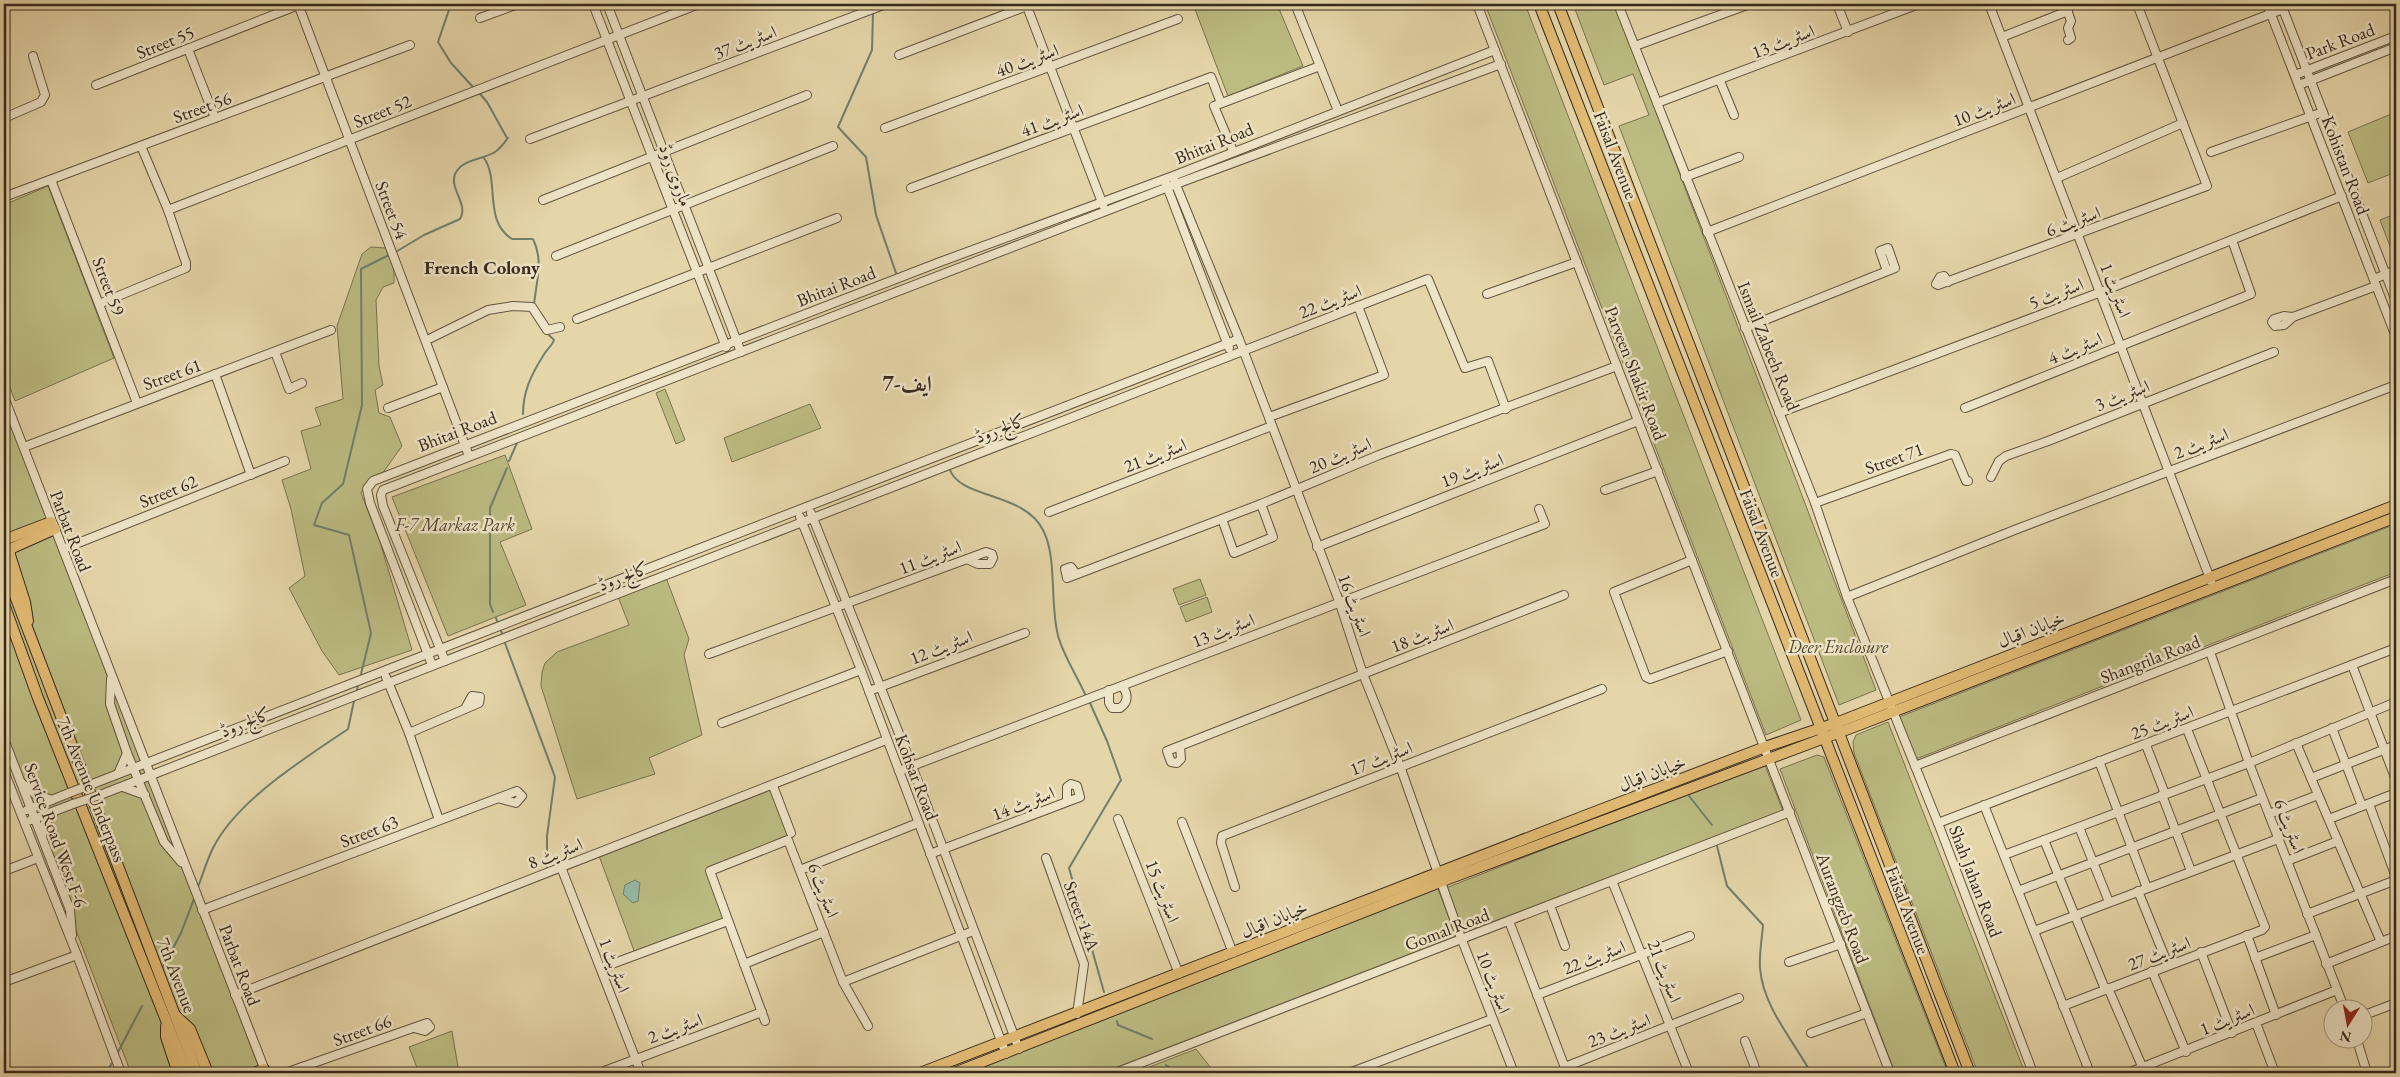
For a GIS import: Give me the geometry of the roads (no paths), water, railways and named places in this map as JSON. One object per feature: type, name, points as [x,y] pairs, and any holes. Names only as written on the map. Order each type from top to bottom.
[{"type":"main road","name":"Faisal Avenue","points":[[1539,4],[1600,156],[1954,1073]]},
{"type":"main road","name":"Faisal Avenue","points":[[1558,4],[1616,149],[1970,1073]]},
{"type":"main road","points":[[1590,133],[1601,136],[1607,127]]},
{"type":"main road","points":[[1600,156],[1605,144],[1616,149]]},
{"type":"main road","name":"خیابان اقبال","points":[[1838,728],[1856,715],[1887,702],[2396,505]]},
{"type":"main road","name":"خیابان اقبال","points":[[920,1073],[1767,752],[1838,728],[1859,726],[2396,517]]},
{"type":"main road","points":[[4,537],[9,538],[53,525]]},
{"type":"main road","points":[[30,639],[25,602],[10,552],[12,546],[53,525]]},
{"type":"main road","points":[[4,567],[30,639]]},
{"type":"main road","points":[[4,604],[17,640]]},
{"type":"main road","points":[[4,622],[17,640]]},
{"type":"main road","name":"7th Avenue Underpass","points":[[30,639],[121,891]]},
{"type":"main road","name":"7th Avenue Underpass","points":[[17,640],[38,698],[121,891]]},
{"type":"main road","points":[[1823,691],[1837,711],[1844,715],[1856,715]]},
{"type":"main road","points":[[1807,695],[1809,722],[1795,743],[1821,748],[1828,753],[1833,762]]},
{"type":"main road","points":[[1848,754],[1849,739],[1859,726]]},
{"type":"main road","name":"خیابان اقبال","points":[[954,1073],[1019,1049],[1439,877]]},
{"type":"main road","name":"7th Avenue","points":[[121,891],[170,1016],[197,1073]]},
{"type":"main road","points":[[178,1073],[166,1037],[170,1016],[190,1029],[208,1073]]},
{"type":"main road","name":"7th Avenue","points":[[170,1016],[187,1073]]},
{"type":"main road","points":[[254,1073],[265,1071]]},
{"type":"street","name":"Street 55","points":[[96,85],[299,4]]},
{"type":"street","name":"Street 54","points":[[299,4],[469,456]]},
{"type":"street","points":[[480,18],[518,4]]},
{"type":"street","name":"ماروی روڈ","points":[[593,4],[730,356]]},
{"type":"street","name":"ماروی روڈ","points":[[608,4],[740,352]]},
{"type":"street","name":"Street 52","points":[[168,210],[699,4]]},
{"type":"street","name":"اسٹریٹ 37","points":[[530,138],[886,4]]},
{"type":"street","points":[[1306,4],[1296,6],[1338,111]]},
{"type":"street","name":"Parveen Shakir Road","points":[[1477,4],[1767,752]]},
{"type":"street","name":"Ismail Zabeeh Road","points":[[1618,4],[1815,503],[1847,597],[1887,702]]},
{"type":"street","points":[[1635,46],[1750,4]]},
{"type":"street","points":[[1837,4],[1848,32]]},
{"type":"street","name":"اسٹریٹ 13","points":[[1657,103],[1720,81],[1919,4]]},
{"type":"street","name":"اسٹریٹ 1","points":[[1989,4],[2031,108],[2142,404],[2214,588]]},
{"type":"street","points":[[2057,178],[2183,123],[2139,9],[2140,4]]},
{"type":"street","name":"Kohistan Road","points":[[2267,4],[2396,337]]},
{"type":"street","points":[[898,54],[1026,5],[1106,213]]},
{"type":"street","name":"اسٹریٹ 10","points":[[1707,232],[2158,59],[2271,13],[2282,6]]},
{"type":"street","name":"Kohistan Road","points":[[2282,6],[2396,301]]},
{"type":"street","points":[[2002,37],[2067,7],[2071,21],[2068,28],[2071,38],[2068,40]]},
{"type":"street","name":"اسٹریٹ 40","points":[[885,128],[1178,19]]},
{"type":"street","name":"Park Road","points":[[2295,75],[2396,36]]},
{"type":"street","name":"Street 56","points":[[4,197],[410,46]]},
{"type":"street","name":"Park Road","points":[[2299,85],[2396,47]]},
{"type":"street","points":[[188,48],[215,118]]},
{"type":"street","name":"Bhitai Road","points":[[367,489],[373,481],[464,444],[567,407],[940,262],[1173,176],[1495,50]]},
{"type":"street","points":[[4,118],[40,102],[44,95],[33,56]]},
{"type":"street","name":"Bhitai Road","points":[[382,494],[383,490],[394,484],[1106,213],[1176,184],[1501,64]]},
{"type":"street","points":[[1233,151],[1214,106],[1320,66]]},
{"type":"street","name":"اسٹریٹ 41","points":[[911,188],[1212,77],[1221,103]]},
{"type":"street","points":[[1720,81],[1734,115]]},
{"type":"street","points":[[543,200],[807,95]]},
{"type":"street","points":[[2211,152],[2323,112]]},
{"type":"street","name":"اسٹریٹ 6","points":[[1948,282],[2207,186],[2183,123]]},
{"type":"street","points":[[100,304],[184,270],[186,263],[168,210],[141,146]]},
{"type":"street","points":[[556,256],[686,206],[832,146]]},
{"type":"street","points":[[1685,177],[1739,158]]},
{"type":"street","points":[[1173,176],[1243,350]]},
{"type":"street","points":[[1164,179],[1232,355]]},
{"type":"street","name":"Street 59","points":[[51,180],[138,403]]},
{"type":"street","name":"اسٹریٹ 5","points":[[1779,413],[2101,292],[2342,196]]},
{"type":"street","points":[[577,319],[837,218]]},
{"type":"street","name":"اسٹریٹ 4","points":[[1965,408],[2251,294],[2232,240]]},
{"type":"street","points":[[940,262],[944,274]]},
{"type":"street","points":[[1487,294],[1577,262]]},
{"type":"street","points":[[2293,317],[2375,282],[2396,270]]},
{"type":"street","points":[[1745,328],[1886,271]]},
{"type":"street","name":"اسٹریٹ 22","points":[[1243,350],[1428,279],[1465,368],[1486,361],[1489,363],[1506,409]]},
{"type":"street","points":[[431,338],[488,310],[514,306],[532,307],[547,330],[560,327]]},
{"type":"street","points":[[1269,417],[1384,375],[1358,306]]},
{"type":"street","name":"Street 61","points":[[24,447],[331,330]]},
{"type":"street","name":"کالج روڈ","points":[[21,812],[1239,339]]},
{"type":"street","name":"کالج روڈ","points":[[24,822],[151,776],[813,516],[1243,350]]},
{"type":"street","name":"اسٹریٹ 16","points":[[1243,350],[1339,601],[1363,674],[1400,766],[1439,877]]},
{"type":"street","points":[[275,352],[289,389],[302,383]]},
{"type":"street","name":"اسٹریٹ 3","points":[[1991,477],[2001,459],[2013,452],[2048,441],[2274,352]]},
{"type":"street","name":"اسٹریٹ 20","points":[[1076,574],[1222,520],[1378,455],[1506,409],[1617,366]]},
{"type":"street","points":[[215,374],[251,475]]},
{"type":"street","name":"اسٹریٹ 2","points":[[1847,597],[2017,529],[2396,385]]},
{"type":"street","points":[[388,408],[443,387]]},
{"type":"street","name":"Parbat Road","points":[[4,397],[265,1071]]},
{"type":"street","points":[[567,407],[571,418]]},
{"type":"street","name":"اسٹریٹ 19","points":[[1317,547],[1638,421]]},
{"type":"street","name":"اسٹریٹ 21","points":[[1049,512],[1272,426]]},
{"type":"street","name":"Street 71","points":[[1815,503],[1951,454],[1958,460],[1968,482]]},
{"type":"street","name":"Street 62","points":[[63,549],[285,461]]},
{"type":"street","points":[[1605,490],[1658,471]]},
{"type":"street","points":[[367,489],[382,494],[382,506],[445,661]]},
{"type":"street","points":[[367,489],[370,503],[432,665]]},
{"type":"street","points":[[1222,520],[1234,553],[1273,537],[1261,504]]},
{"type":"street","name":"Kohsar Road","points":[[808,506],[881,686],[1019,1049]]},
{"type":"street","name":"اسٹریٹ 13","points":[[899,771],[1339,601],[1545,524],[1539,510]]},
{"type":"street","name":"Kohsar Road","points":[[797,511],[861,670],[1006,1054]]},
{"type":"street","name":"اسٹریٹ 11","points":[[847,604],[986,552],[992,554],[993,558],[990,564],[984,565],[969,560]]},
{"type":"street","points":[[1692,560],[1614,592],[1648,679],[1728,651]]},
{"type":"street","name":"Shangrila Road","points":[[1915,766],[2396,580]]},
{"type":"street","name":"اسٹریٹ 18","points":[[1180,746],[1564,595]]},
{"type":"street","points":[[709,654],[847,604]]},
{"type":"street","name":"اسٹریٹ 12","points":[[869,691],[1025,633]]},
{"type":"street","name":"اسٹریٹ 25","points":[[1938,823],[2396,648]]},
{"type":"street","name":"اسٹریٹ 6","points":[[2210,652],[2262,798],[2341,1000]]},
{"type":"street","points":[[2352,665],[2396,780]]},
{"type":"street","points":[[384,670],[440,820]]},
{"type":"street","points":[[722,723],[861,670]]},
{"type":"street","name":"Parbat Road","points":[[111,675],[110,704],[127,752],[164,842],[186,868]]},
{"type":"street","points":[[1109,690],[1109,703],[1112,708],[1120,708],[1126,703],[1128,698],[1122,686]]},
{"type":"street","name":"اسٹریٹ 17","points":[[1235,887],[1222,850],[1220,840],[1222,836],[1602,689]]},
{"type":"street","points":[[409,733],[479,703],[480,697],[472,696],[466,707]]},
{"type":"street","name":"Shah Jahan Road","points":[[1887,702],[1938,823],[2033,1073]]},
{"type":"street","points":[[2004,855],[2249,763],[2396,702]]},
{"type":"street","points":[[2308,914],[2396,878],[2332,728]]},
{"type":"street","points":[[2187,729],[2236,854]]},
{"type":"street","name":"Service Road West F-6","points":[[4,739],[70,910],[72,943]]},
{"type":"street","name":"اسٹریٹ 8","points":[[235,995],[773,786],[886,740]]},
{"type":"street","points":[[2296,743],[2381,942]]},
{"type":"street","points":[[2146,745],[2175,831],[2191,871]]},
{"type":"street","points":[[2311,778],[2396,745]]},
{"type":"street","points":[[118,774],[127,752]]},
{"type":"street","name":"Aurangzeb Road","points":[[1767,752],[1890,1073]]},
{"type":"street","points":[[2100,761],[2148,888]]},
{"type":"street","name":"Service Road West F-6","points":[[4,771],[77,955],[121,1073]]},
{"type":"street","points":[[20,781],[35,794],[54,800]]},
{"type":"street","name":"اسٹریٹ 14","points":[[942,850],[1080,797],[1077,786],[1071,784],[1067,787],[1068,801]]},
{"type":"street","points":[[123,786],[145,795]]},
{"type":"street","points":[[773,786],[791,833]]},
{"type":"street","name":"Street 63","points":[[202,910],[517,791],[522,796],[516,802],[501,799]]},
{"type":"street","points":[[2329,819],[2396,793]]},
{"type":"street","points":[[2269,814],[2318,795]]},
{"type":"street","points":[[2018,891],[2133,849],[2262,798]]},
{"type":"street","points":[[1984,805],[2090,1073]]},
{"type":"street","points":[[42,839],[45,823],[56,811]]},
{"type":"street","name":"Gomal Road","points":[[1115,1073],[1790,812]]},
{"type":"street","name":"اسٹریٹ 15","points":[[1118,819],[1179,974]]},
{"type":"street","points":[[1182,822],[1233,953]]},
{"type":"street","points":[[800,870],[918,823]]},
{"type":"street","points":[[2078,827],[2109,902]]},
{"type":"street","points":[[2034,931],[2278,839]]},
{"type":"street","name":"اسٹریٹ 6","points":[[728,921],[710,871],[788,840],[844,982],[868,1026]]},
{"type":"street","points":[[2044,840],[2144,1071]]},
{"type":"street","points":[[2287,861],[2338,841]]},
{"type":"street","points":[[930,854],[942,850]]},
{"type":"street","name":"اسٹریٹ 27","points":[[2063,1006],[2247,935],[2265,926],[2236,854]]},
{"type":"street","points":[[4,871],[38,858]]},
{"type":"street","name":"Street 14A","points":[[1046,858],[1084,964],[1077,1014]]},
{"type":"street","name":"اسٹریٹ 1","points":[[561,867],[641,1073]]},
{"type":"street","name":"اسٹریٹ 10","points":[[1439,877],[1514,1073]]},
{"type":"street","name":"اسٹریٹ 21","points":[[1612,881],[1689,1073]]},
{"type":"street","points":[[2138,891],[2168,965]]},
{"type":"street","points":[[1550,905],[1565,946]]},
{"type":"street","points":[[600,968],[728,921],[765,1021]]},
{"type":"street","points":[[1509,921],[1566,1070]]},
{"type":"street","points":[[844,982],[973,931]]},
{"type":"street","points":[[744,964],[824,932]]},
{"type":"street","points":[[2247,935],[2276,1015]]},
{"type":"street","name":"اسٹریٹ 22","points":[[1537,995],[1690,936]]},
{"type":"street","points":[[2255,958],[2316,936]]},
{"type":"street","points":[[2326,964],[2396,936]]},
{"type":"street","points":[[1789,962],[1841,944]]},
{"type":"street","points":[[2201,952],[2232,1033]]},
{"type":"street","points":[[4,982],[77,955]]},
{"type":"street","points":[[2152,971],[2186,1052]]},
{"type":"street","name":"اسٹریٹ 1","points":[[2128,1073],[2144,1071],[2337,990]]},
{"type":"street","name":"اسٹریٹ 23","points":[[1566,1070],[1740,998]]},
{"type":"street","points":[[2372,1012],[2396,1003]]},
{"type":"street","name":"اسٹریٹ 2","points":[[599,1073],[762,1012]]},
{"type":"street","points":[[1811,1033],[1867,1014]]},
{"type":"street","points":[[1350,1073],[1492,1019]]},
{"type":"street","name":"Street 66","points":[[285,1073],[427,1023],[430,1027],[425,1031],[414,1028]]},
{"type":"street","points":[[2256,1023],[2276,1073]]},
{"type":"street","points":[[1745,1041],[1757,1073]]},
{"type":"street","points":[[2360,1050],[2367,1073]]},
{"type":"waterway","points":[[451,4],[438,42],[451,63],[473,87]]},
{"type":"waterway","points":[[873,13],[872,50],[838,127],[866,157],[876,215],[896,273]]},
{"type":"waterway","points":[[480,94],[487,102],[507,138]]},
{"type":"waterway","points":[[394,253],[424,235],[460,219],[462,208],[455,185],[455,174],[462,165],[495,152],[508,138]]},
{"type":"waterway","points":[[484,158],[489,167],[495,212],[503,231],[512,239],[533,239],[536,247],[539,263],[534,305]]},
{"type":"waterway","points":[[361,674],[371,633],[349,535],[314,525],[322,503],[343,484],[362,405],[361,269],[389,255]]},
{"type":"waterway","points":[[523,414],[524,398],[531,377],[554,340],[547,333]]},
{"type":"waterway","points":[[509,461],[517,443]]},
{"type":"waterway","points":[[493,612],[490,604],[490,508],[507,468]]},
{"type":"waterway","points":[[950,470],[956,479],[966,486],[1022,509],[1034,518],[1043,530],[1048,541],[1050,554],[1054,613],[1059,639],[1085,694]]},
{"type":"waterway","points":[[505,643],[555,777],[547,836],[547,868]]},
{"type":"waterway","points":[[357,690],[358,685]]},
{"type":"waterway","points":[[198,887],[213,848],[224,830],[238,813],[292,767],[348,729],[354,701]]},
{"type":"waterway","points":[[1090,703],[1107,741],[1121,780],[1069,868],[1104,992]]},
{"type":"waterway","points":[[1689,796],[1712,825]]},
{"type":"waterway","points":[[1717,846],[1727,886],[1763,925],[1760,952],[1762,982],[1773,1010],[1811,1073]]},
{"type":"waterway","points":[[163,967],[181,933],[194,899]]},
{"type":"waterway","points":[[118,1052],[142,1006]]},
{"type":"waterway","points":[[1117,1021],[1118,1025],[1152,1039]]},
{"type":"waterway","points":[[106,1073],[112,1063]]},
{"type":"waterway","points":[[1166,1065],[1178,1073]]},
{"type":"district","name":"French Colony","points":[[482,267]]},
{"type":"district","name":"ایف-7","points":[[907,383]]},
{"type":"park label","name":"F-7 Markaz Park","points":[[455,524]]},
{"type":"park label","name":"Deer Enclosure","points":[[1838,646]]}]
